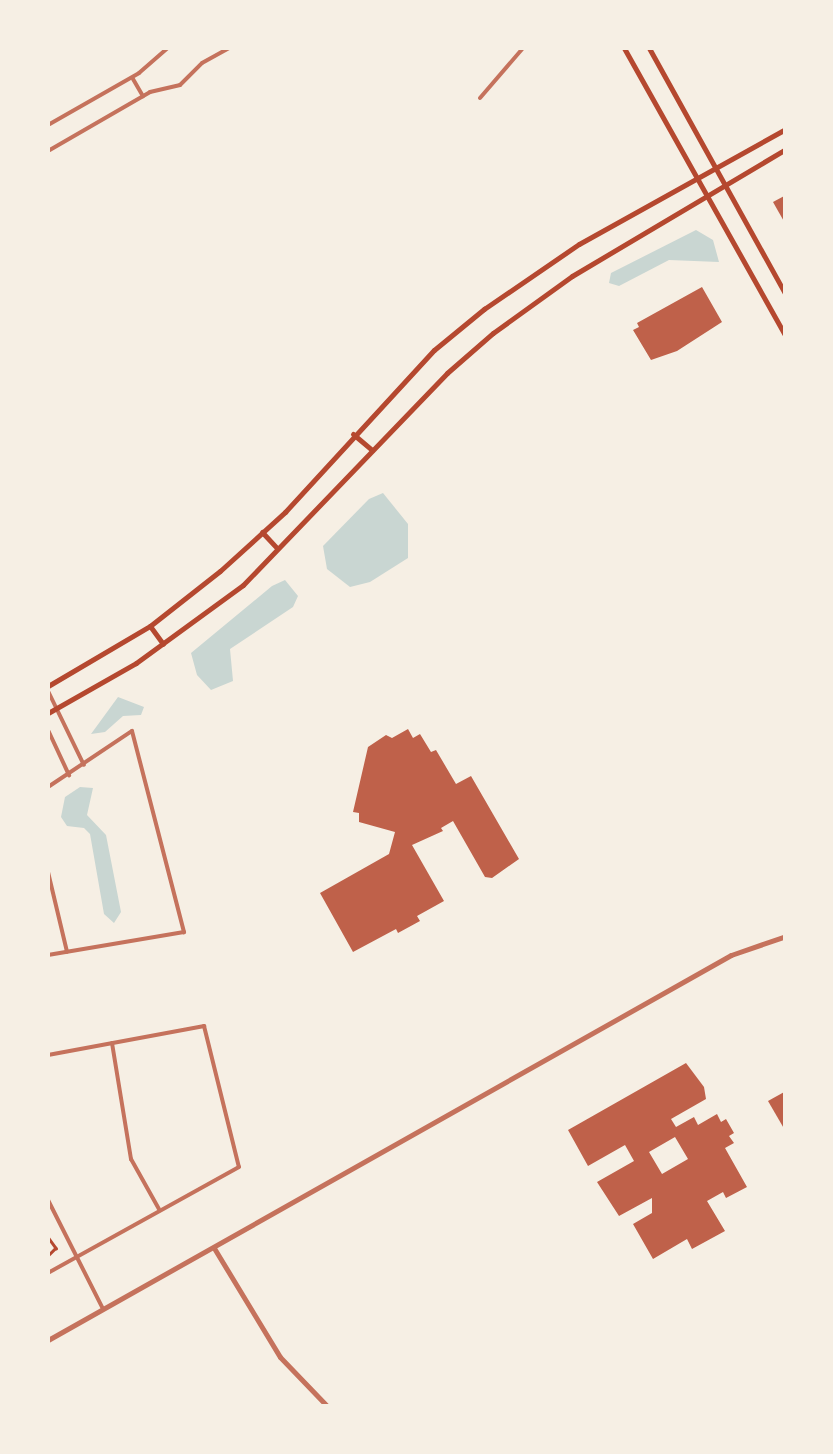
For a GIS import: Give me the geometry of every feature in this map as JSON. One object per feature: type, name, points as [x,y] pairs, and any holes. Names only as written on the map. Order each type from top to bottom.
[{"type":"main road","points":[[624,48],[704,197],[786,337]]},
{"type":"main road","points":[[648,48],[786,295]]},
{"type":"main road","points":[[48,688],[150,626],[262,532],[434,350],[531,274],[786,128]]},
{"type":"main road","points":[[48,713],[163,645],[243,585],[447,373],[506,324],[572,276],[786,149]]},
{"type":"main road","points":[[353,434],[372,450]]},
{"type":"main road","points":[[262,532],[278,549]]},
{"type":"main road","points":[[150,626],[163,645]]},
{"type":"street","points":[[48,125],[132,77],[168,48]]},
{"type":"street","points":[[206,48],[212,57]]},
{"type":"street","points":[[48,150],[143,96],[180,85],[212,57],[230,48]]},
{"type":"street","points":[[480,98],[523,48]]},
{"type":"street","points":[[132,77],[143,96]]},
{"type":"street","points":[[48,688],[84,764]]},
{"type":"street","points":[[48,730],[69,775]]},
{"type":"street","points":[[48,786],[132,731],[184,932],[48,955]]},
{"type":"street","points":[[48,872],[67,952]]},
{"type":"street","points":[[48,1340],[731,955],[786,936]]},
{"type":"street","points":[[48,1055],[204,1026],[239,1167],[48,1274]]},
{"type":"street","points":[[112,1043],[131,1158],[160,1211]]},
{"type":"street","points":[[48,1200],[104,1310]]},
{"type":"street","points":[[214,1248],[280,1357],[327,1406]]},
{"type":"path","points":[[48,1237],[56,1248],[48,1256]]},
{"type":"shaded area","points":[[696,230],[713,240],[719,262],[669,260],[619,286],[609,283],[611,273]]},
{"type":"shaded area","points":[[383,493],[408,524],[408,558],[370,582],[350,587],[327,569],[323,546],[369,499]]},
{"type":"shaded area","points":[[285,580],[298,596],[293,607],[230,649],[233,681],[211,690],[197,675],[191,653],[272,586]]},
{"type":"shaded area","points":[[118,697],[144,707],[141,715],[123,716],[105,732],[91,734]]},
{"type":"shaded area","points":[[80,787],[93,788],[87,815],[106,835],[121,912],[114,923],[104,914],[90,834],[84,828],[67,826],[61,817],[65,797]]},
{"type":"building","points":[[786,195],[786,225],[773,202]]},
{"type":"building","points":[[702,287],[722,322],[677,351],[651,360],[633,330],[639,327],[637,323]]},
{"type":"building","points":[[408,729],[413,738],[420,734],[431,752],[436,750],[456,784],[471,776],[519,859],[492,878],[485,877],[453,821],[441,828],[443,831],[412,845],[444,901],[417,916],[420,921],[353,952],[320,893],[389,854],[395,832],[359,822],[359,813],[353,812],[368,747],[386,735],[392,738]]},
{"type":"building","points":[[686,1063],[704,1087],[706,1099],[671,1119],[676,1127],[694,1117],[698,1125],[717,1114],[721,1122],[726,1119],[734,1133],[729,1136],[734,1143],[725,1148],[747,1187],[726,1198],[723,1192],[707,1201],[725,1231],[692,1249],[687,1239],[653,1259],[633,1224],[652,1213],[652,1198],[619,1216],[597,1182],[634,1161],[625,1145],[588,1166],[568,1130]],"holes":[[[675,1137],[688,1159],[662,1174],[649,1152]]]},
{"type":"building","points":[[786,1091],[786,1132],[768,1101]]}]
